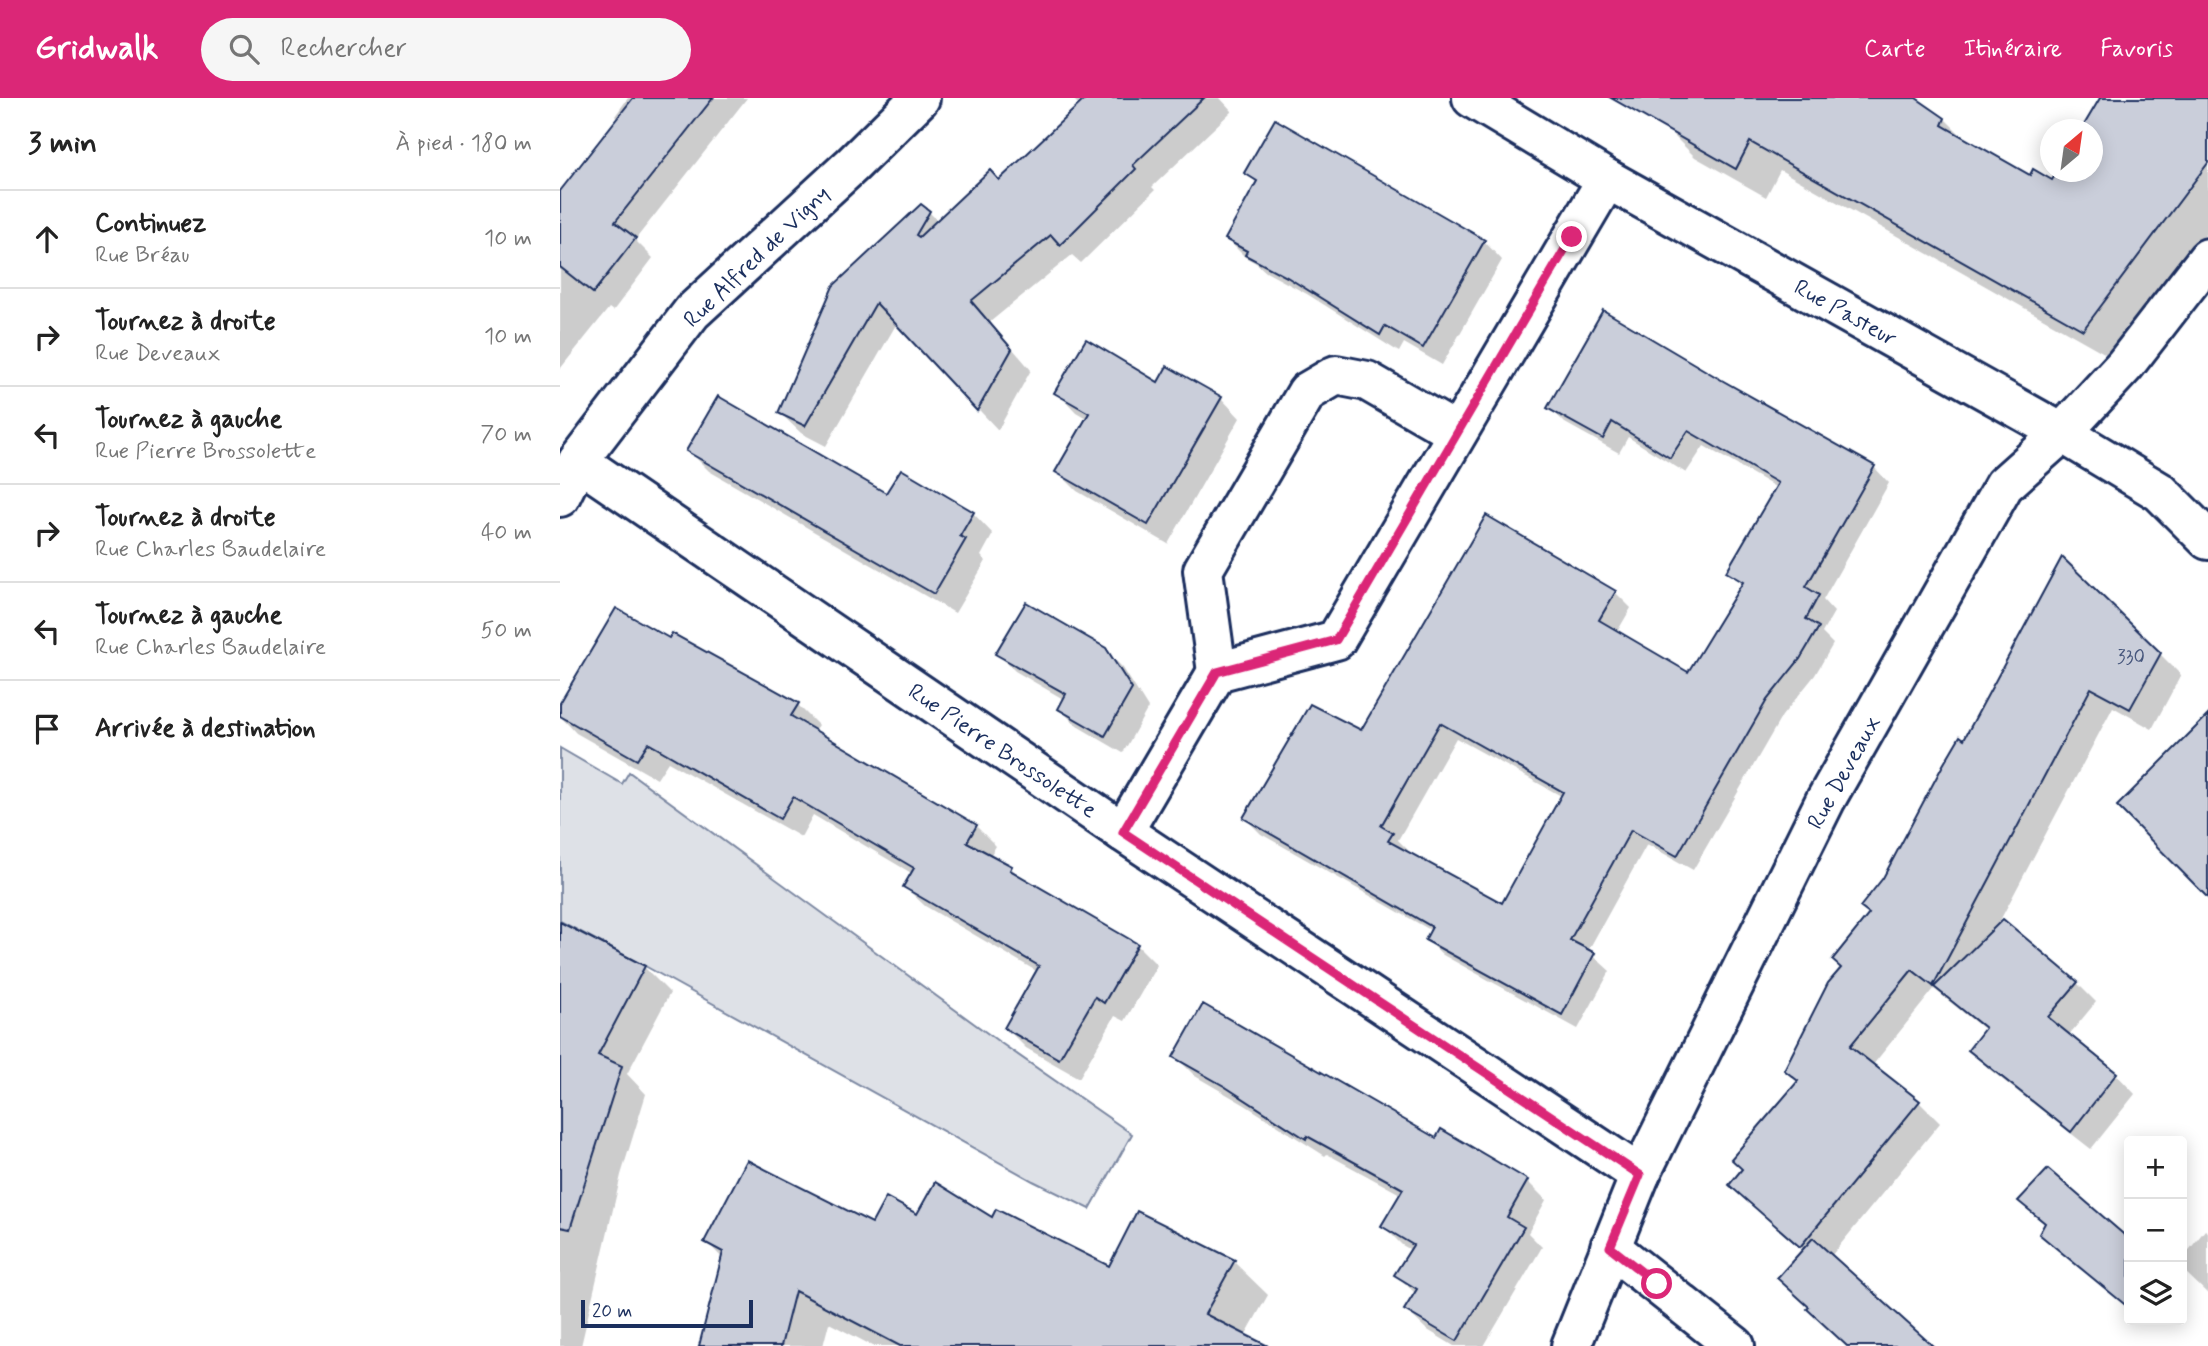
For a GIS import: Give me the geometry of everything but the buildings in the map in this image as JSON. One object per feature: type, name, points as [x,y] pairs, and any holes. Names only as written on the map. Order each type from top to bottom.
[{"type":"street","name":"Rue Alfred de Vigny","points":[[560,497],[578,461],[692,312],[852,165],[920,98]]},
{"type":"street","name":"Rue Pasteur","points":[[1472,98],[1607,178],[2062,433],[2160,492],[2208,540]]},
{"type":"street","points":[[1217,672],[1336,640],[1607,178]]},
{"type":"street","name":"Rue Deveaux","points":[[1571,1346],[1640,1175],[1825,801],[2004,485],[2062,433],[2125,365],[2208,258]]},
{"type":"street","points":[[1123,832],[1217,672],[1203,570],[1307,391],[1336,375],[1367,381],[1457,433]]},
{"type":"street","name":"Rue Pierre Brossolette","points":[[578,461],[1123,832],[1640,1175]]},
{"type":"street","points":[[1610,1247],[1735,1346]]},
{"type":"shaded area","points":[[560,748],[622,784],[629,772],[998,1041],[1132,1134],[1090,1209],[1033,1181],[560,921]]},
{"type":"route","points":[[1572,237],[1336,640],[1217,672],[1123,832],[1640,1175],[1610,1247],[1657,1284]]}]
